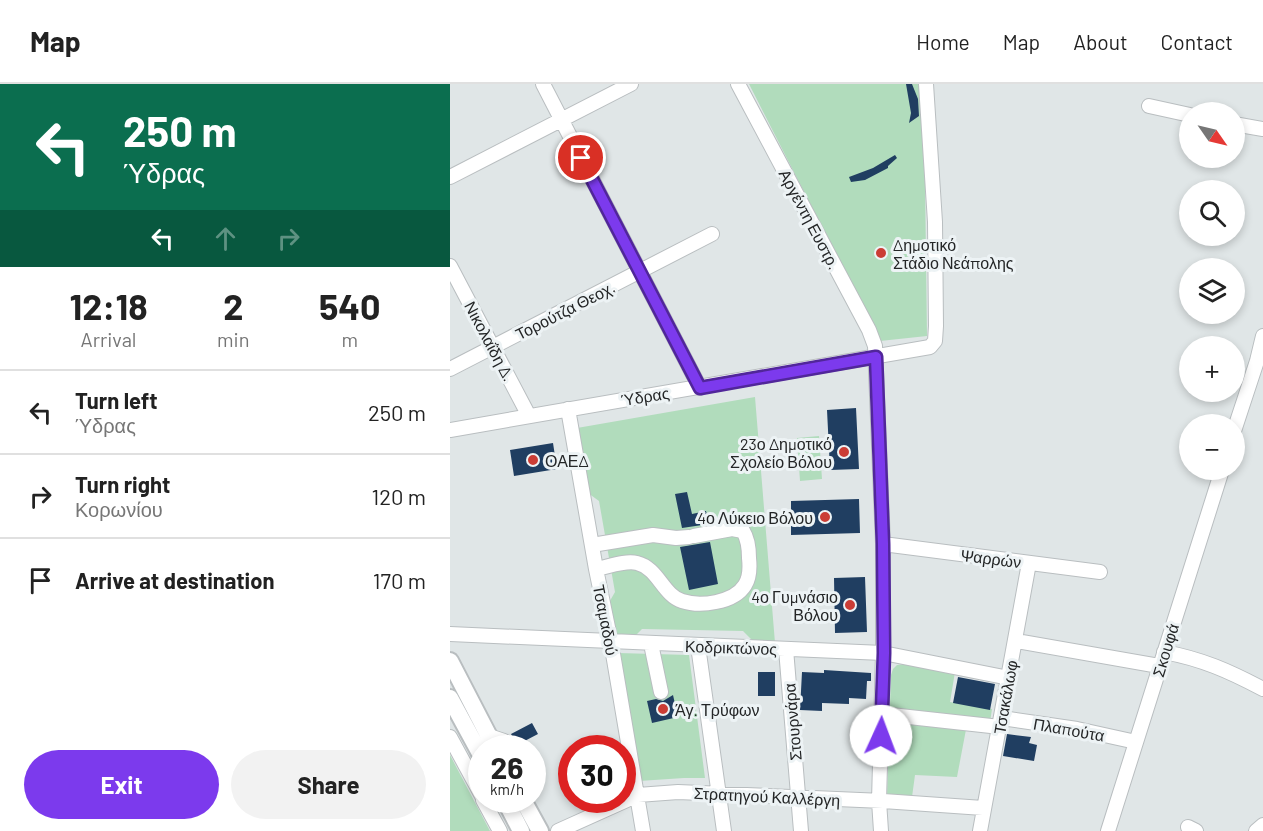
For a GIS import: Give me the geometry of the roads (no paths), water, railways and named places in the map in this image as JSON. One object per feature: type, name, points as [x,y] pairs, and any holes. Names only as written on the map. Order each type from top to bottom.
[{"type":"main road","points":[[450,661],[488,735]]},
{"type":"main road","points":[[450,698],[470,735]]},
{"type":"main road","points":[[511,813],[521,831]]},
{"type":"main road","points":[[530,813],[540,831]]},
{"type":"street","points":[[543,84],[700,388]]},
{"type":"street","points":[[450,177],[631,84]]},
{"type":"street","name":"Αργέντη Ευστρ.","points":[[738,84],[869,330],[875,346],[883,544],[884,653],[879,801],[881,831]]},
{"type":"street","name":"Ύδρας","points":[[450,430],[930,347],[935,340],[935,222],[926,84]]},
{"type":"street","points":[[1149,106],[1179,113]]},
{"type":"street","points":[[1245,126],[1263,129]]},
{"type":"street","name":"Τορούτζα Θεοχ.","points":[[450,369],[712,234]]},
{"type":"street","name":"Νικολαΐδη Δ.","points":[[450,266],[529,416]]},
{"type":"street","points":[[1240,414],[1263,336]]},
{"type":"street","name":"Τσαμαδού","points":[[568,409],[643,831]]},
{"type":"street","name":"Σκουφά","points":[[1108,831],[1219,480]]},
{"type":"street","points":[[592,545],[653,535],[676,538],[692,537],[736,529],[743,531],[747,540],[750,563],[747,581],[742,589],[721,600],[709,603],[686,602],[674,598],[660,581],[640,564],[628,563],[596,569]]},
{"type":"street","name":"Ψαρρών","points":[[883,544],[1100,572]]},
{"type":"street","name":"Τσακάλωφ","points":[[980,831],[1029,563]]},
{"type":"street","name":"Κοδρικτώνος","points":[[450,634],[884,653],[1009,678]]},
{"type":"street","points":[[1016,641],[1159,666]]},
{"type":"street","points":[[651,644],[662,692]]},
{"type":"street","points":[[698,646],[724,831]]},
{"type":"street","name":"Στουρνάρα","points":[[786,650],[801,831]]},
{"type":"street","points":[[1164,652],[1190,656],[1216,665],[1263,689]]},
{"type":"street","name":"Πλαπούτα","points":[[882,714],[1077,729],[1136,742]]},
{"type":"street","points":[[450,737],[468,771]]},
{"type":"street","name":"Στρατηγού Καλλέργη","points":[[558,831],[638,795],[678,792],[983,808]]},
{"type":"street","points":[[490,813],[500,831]]},
{"type":"street","points":[[1256,831],[1263,825]]},
{"type":"place","name":"Δημοτικό Στάδιο Νεάπολης","points":[[881,253]]},
{"type":"place","name":"23ο Δημοτικό Σχολείο Βόλου","points":[[844,452]]},
{"type":"place","name":"ΟΑΕΔ","points":[[533,460]]},
{"type":"place","name":"4ο Λύκειο Βόλου","points":[[825,517]]},
{"type":"place","name":"4ο Γυμνάσιο Βόλου","points":[[850,605]]},
{"type":"place","name":"Άγ. Τρύφων","points":[[663,709]]}]
